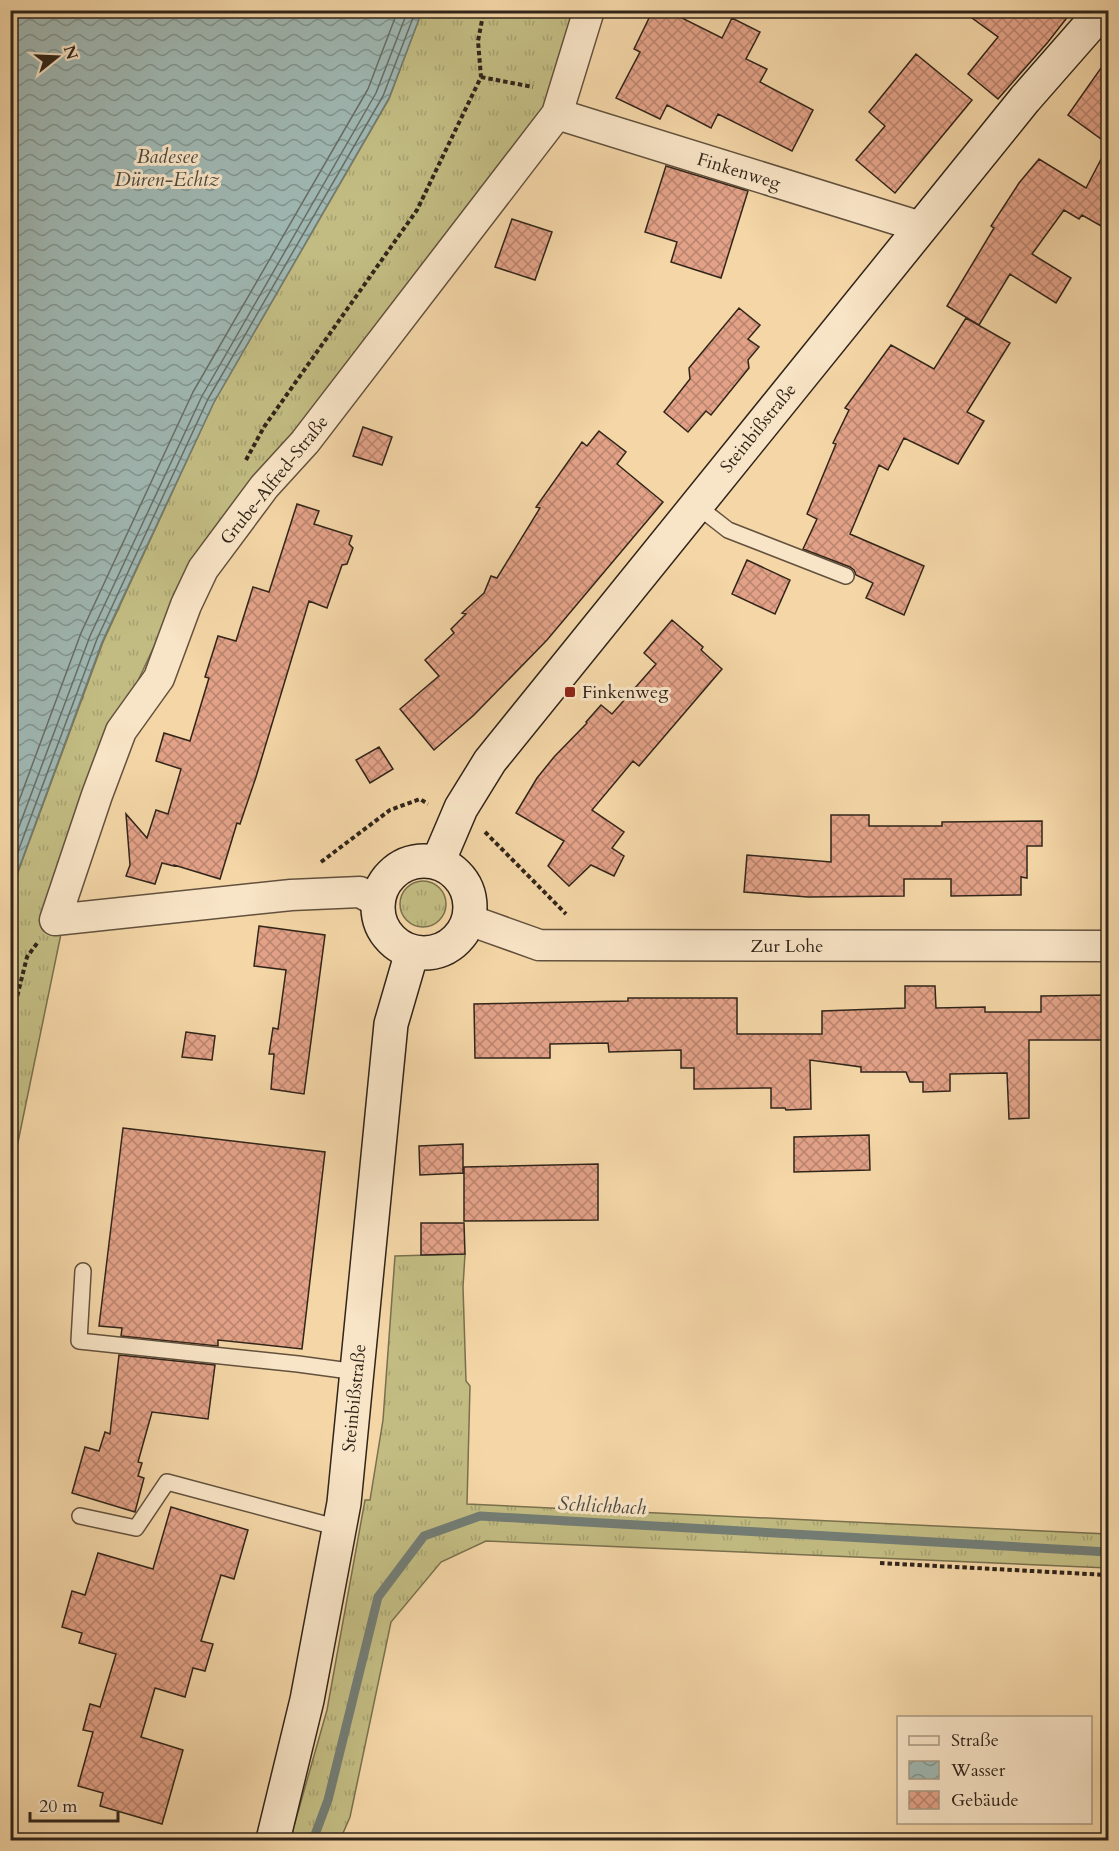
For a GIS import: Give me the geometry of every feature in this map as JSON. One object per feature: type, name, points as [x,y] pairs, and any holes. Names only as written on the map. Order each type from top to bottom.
[{"type":"street","name":"Grube-Alfred-Straße","points":[[56,921],[97,795],[121,731],[159,678],[186,605],[203,569],[264,487],[305,442],[560,104],[589,10]]},
{"type":"street","name":"Steinbißstraße","points":[[438,862],[458,815],[490,761],[1025,99],[1103,10]]},
{"type":"street","name":"Finkenweg","points":[[560,104],[921,227]]},
{"type":"street","points":[[417,861],[438,862],[453,871],[465,884],[471,902],[470,920],[461,936],[448,948],[431,953],[412,952],[397,946],[386,934],[379,918],[378,902],[385,882],[398,868],[417,861]]},
{"type":"street","points":[[56,921],[279,896],[360,892],[378,902]]},
{"type":"street","name":"Zur Lohe","points":[[470,920],[539,945],[1108,945]]},
{"type":"street","name":"Steinbißstraße","points":[[273,1840],[307,1700],[344,1503],[391,1024],[412,952]]},
{"type":"lane","points":[[696,505],[728,530],[846,576]]},
{"type":"lane","points":[[83,1271],[79,1341],[357,1372]]},
{"type":"lane","points":[[81,1516],[136,1528],[167,1482],[339,1528]]},
{"type":"path","points":[[242,468],[264,426],[417,210],[481,77],[478,41],[484,10]]},
{"type":"path","points":[[481,77],[560,104]]},
{"type":"path","points":[[316,894],[317,866],[390,810],[420,799],[458,815],[597,945]]},
{"type":"path","points":[[10,1025],[27,957],[56,921]]},
{"type":"path","points":[[880,1563],[1108,1575]]},
{"type":"green space","points":[[422,11],[577,11],[541,125],[179,593],[88,788],[62,929],[11,1176],[11,891],[103,642],[214,402],[389,99]]},
{"type":"green space","points":[[423,881],[439,888],[446,904],[439,920],[423,927],[407,920],[400,904],[407,888]]},
{"type":"green space","points":[[465,1254],[463,1287],[466,1381],[470,1386],[467,1504],[1108,1534],[1108,1568],[486,1541],[441,1562],[391,1622],[350,1817],[340,1840],[290,1840],[327,1710],[365,1500],[370,1500],[383,1420],[395,1256]]},
{"type":"water","name":"Badesee Düren-Echtz","points":[[11,10],[422,11],[389,98],[214,402],[102,642],[11,890]]},
{"type":"building","points":[[653,10],[666,10],[722,38],[732,18],[760,32],[746,59],[767,69],[760,82],[813,110],[792,151],[718,114],[711,128],[667,105],[660,119],[616,98],[640,52],[634,49]]},
{"type":"building","points":[[961,10],[1073,10],[998,99],[968,74],[998,37]]},
{"type":"building","points":[[916,54],[972,100],[895,193],[856,160],[885,126],[869,112]]},
{"type":"building","points":[[1108,58],[1108,144],[1068,115]]},
{"type":"building","points":[[1108,146],[1108,213],[1101,226],[1082,215],[1079,219],[1064,210],[1032,254],[1071,278],[1056,303],[1010,274],[979,325],[947,306],[994,228],[991,226],[1019,183],[1039,159],[1086,188]]},
{"type":"building","points":[[666,166],[748,191],[721,278],[671,262],[677,242],[645,232]]},
{"type":"building","points":[[512,219],[552,232],[535,280],[495,267]]},
{"type":"building","points":[[739,308],[760,325],[748,339],[759,347],[748,360],[749,368],[711,415],[706,411],[688,432],[664,412],[690,379],[689,368]]},
{"type":"building","points":[[966,318],[1010,343],[967,412],[984,421],[958,464],[904,438],[888,470],[879,465],[850,534],[924,566],[904,615],[866,598],[873,583],[856,575],[850,567],[803,549],[817,519],[807,514],[836,444],[833,443],[849,410],[845,408],[891,345],[934,369]]},
{"type":"building","points":[[363,427],[392,437],[382,465],[353,456]]},
{"type":"building","points":[[599,431],[626,452],[617,464],[663,502],[547,640],[474,715],[434,750],[400,709],[439,676],[425,660],[454,633],[451,629],[466,614],[462,613],[484,593],[491,576],[497,578],[540,508],[536,507],[582,442],[587,446]]},
{"type":"building","points":[[297,504],[319,511],[314,524],[352,536],[349,544],[353,548],[347,564],[342,565],[327,608],[309,601],[256,777],[240,824],[237,823],[220,879],[162,863],[155,884],[126,876],[130,865],[126,814],[147,838],[156,810],[168,814],[181,769],[156,761],[164,733],[190,741],[209,678],[205,677],[218,636],[236,641],[253,587],[269,592]]},
{"type":"building","points":[[747,560],[790,580],[775,614],[732,594]]},
{"type":"building","points":[[672,620],[703,647],[701,650],[722,669],[639,766],[633,761],[592,810],[624,832],[612,848],[624,856],[614,876],[591,865],[569,886],[548,866],[564,841],[516,813],[537,778],[601,705],[612,714],[656,664],[644,653]]},
{"type":"building","points":[[379,747],[393,769],[370,783],[356,760]]},
{"type":"building","points":[[831,815],[869,815],[869,826],[942,826],[942,822],[1042,821],[1042,846],[1027,846],[1027,878],[1021,877],[1021,895],[951,896],[951,879],[904,879],[904,896],[808,897],[744,892],[747,855],[831,862]]},
{"type":"building","points":[[259,926],[325,935],[304,1094],[271,1089],[274,1054],[269,1054],[273,1028],[278,1029],[286,970],[254,966]]},
{"type":"building","points":[[905,986],[935,986],[936,1008],[985,1007],[985,1012],[1041,1012],[1041,996],[1107,995],[1108,1040],[1029,1040],[1029,1118],[1009,1119],[1007,1073],[950,1074],[950,1091],[923,1092],[923,1082],[910,1082],[906,1072],[861,1072],[861,1067],[810,1060],[811,1109],[786,1110],[785,1108],[771,1108],[771,1088],[694,1089],[694,1068],[681,1068],[681,1050],[609,1052],[608,1043],[550,1044],[550,1058],[475,1058],[474,1004],[628,1001],[628,998],[737,998],[737,1034],[822,1034],[822,1011],[905,1008]]},
{"type":"building","points":[[186,1032],[215,1036],[212,1060],[182,1057]]},
{"type":"building","points":[[123,1128],[325,1152],[302,1349],[218,1340],[218,1346],[121,1336],[122,1328],[99,1326]]},
{"type":"building","points":[[869,1135],[870,1170],[794,1172],[794,1137]]},
{"type":"building","points":[[463,1144],[463,1173],[420,1175],[419,1146]]},
{"type":"building","points":[[598,1164],[598,1220],[464,1221],[464,1167]]},
{"type":"building","points":[[421,1223],[464,1223],[465,1254],[421,1255]]},
{"type":"building","points":[[119,1355],[215,1365],[208,1419],[152,1412],[138,1462],[142,1463],[138,1476],[144,1478],[135,1512],[72,1493],[85,1447],[99,1451],[105,1432],[110,1434]]},
{"type":"building","points":[[171,1507],[248,1530],[234,1579],[221,1575],[201,1641],[213,1644],[205,1671],[193,1668],[185,1697],[155,1688],[141,1737],[183,1750],[162,1824],[100,1806],[103,1793],[78,1786],[93,1732],[83,1730],[90,1704],[100,1707],[116,1654],[79,1643],[82,1633],[62,1627],[72,1591],[85,1595],[98,1553],[153,1569]]},
{"type":"waterway","name":"Schlichbach","points":[[313,1840],[328,1800],[378,1597],[424,1536],[480,1516],[1108,1552]]},
{"type":"place","name":"Finkenweg","points":[[570,692]]}]
